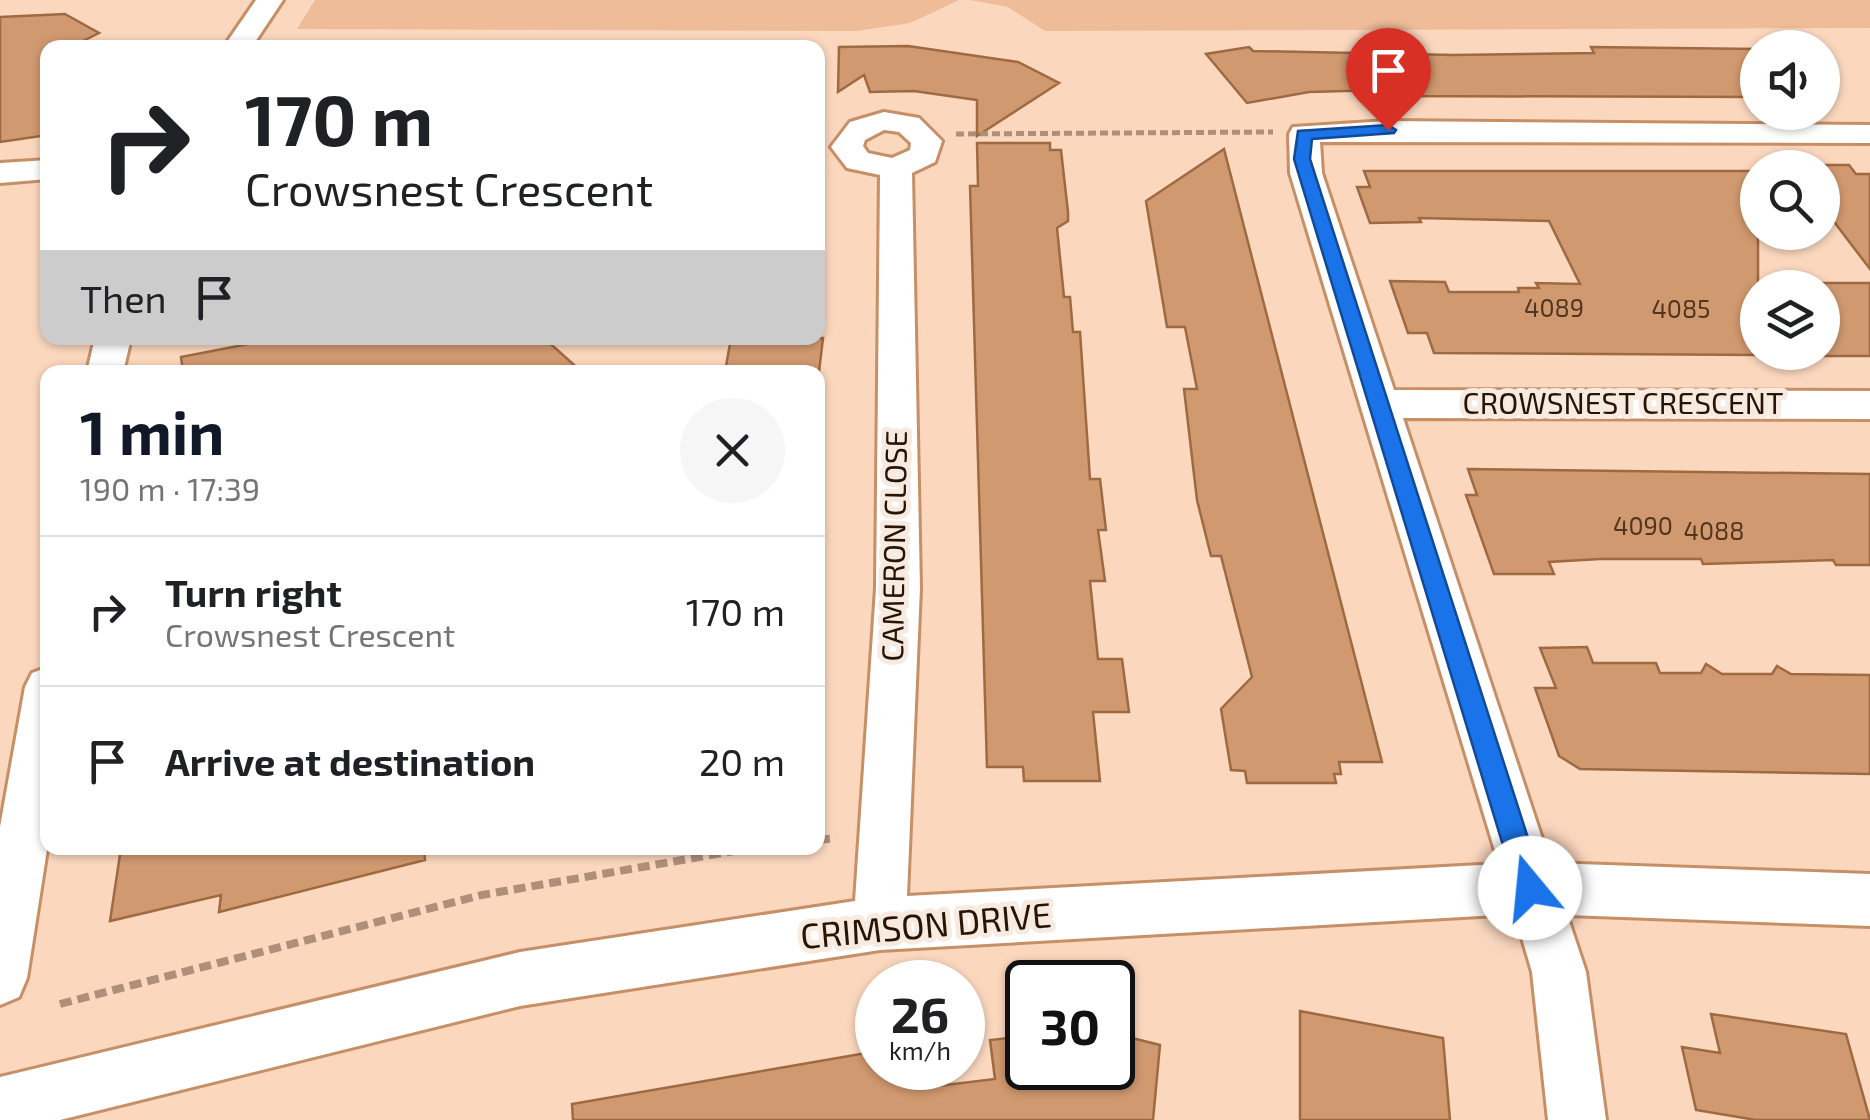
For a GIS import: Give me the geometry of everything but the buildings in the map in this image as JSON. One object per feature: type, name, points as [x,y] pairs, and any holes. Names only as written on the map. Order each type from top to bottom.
[{"type":"street","points":[[242,40],[270,0]]},
{"type":"street","points":[[884,121],[908,124],[924,134],[924,154],[896,168],[858,161],[847,147],[849,139],[862,127],[884,121]]},
{"type":"street","points":[[1576,1120],[1559,972],[1302,159],[1304,134],[1388,130],[1870,134]]},
{"type":"street","name":"CAMERON CLOSE","points":[[880,924],[898,588],[896,168]]},
{"type":"street","points":[[0,173],[40,170]]},
{"type":"street","name":"CROWSNEST CRESCENT","points":[[1377,404],[1870,405]]},
{"type":"street","points":[[0,978],[19,754],[40,706]]},
{"type":"street","name":"CRIMSON DRIVE","points":[[0,1106],[520,978],[880,924],[1530,888],[1870,900]]},
{"type":"path","points":[[924,134],[1270,133]]},
{"type":"path","points":[[825,839],[836,838]]},
{"type":"path","points":[[60,1004],[482,894],[710,855]]},
{"type":"shaded area","points":[[315,0],[959,0],[910,23],[856,31],[297,29]]},
{"type":"shaded area","points":[[970,0],[1870,0],[1870,28],[1045,31],[1008,7]]},
{"type":"route","points":[[1388,130],[1304,134],[1302,159],[1530,888]]}]
